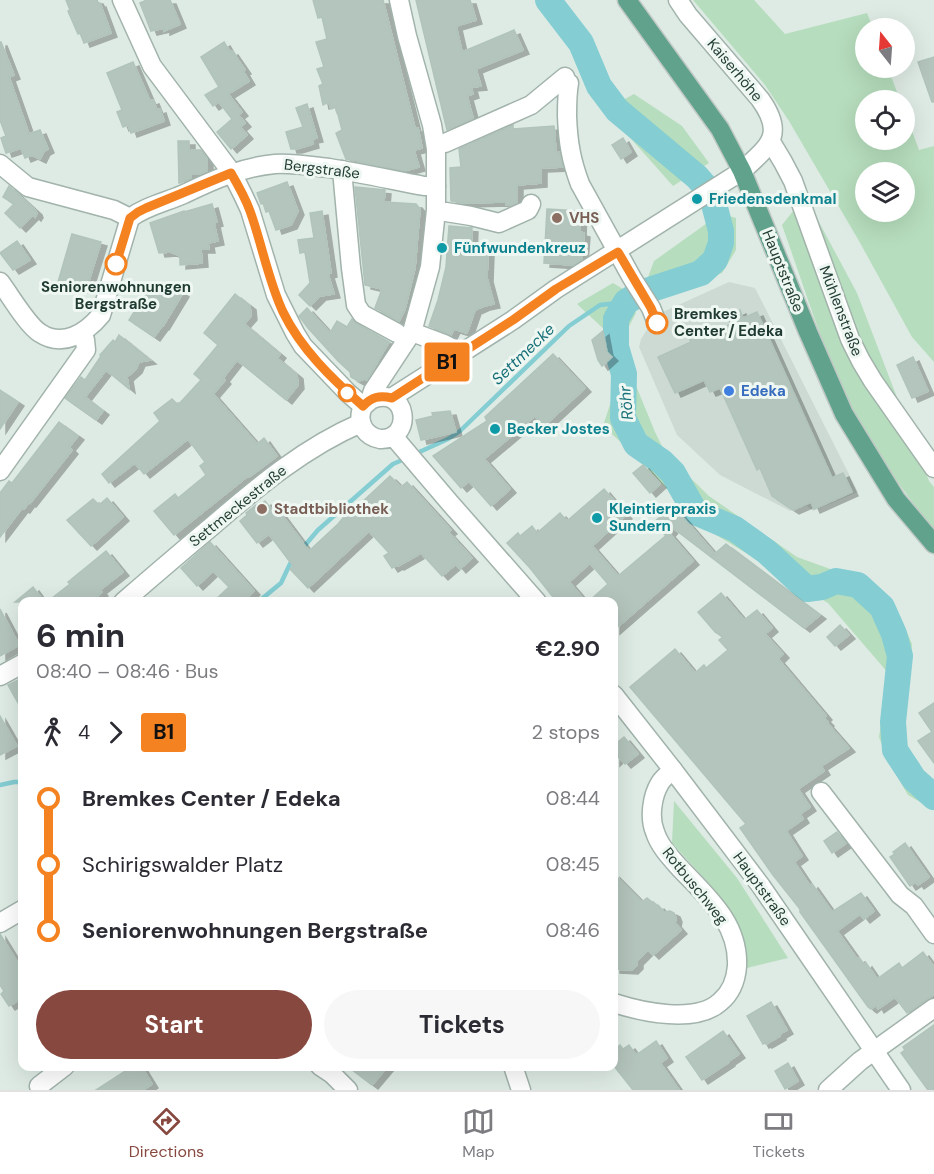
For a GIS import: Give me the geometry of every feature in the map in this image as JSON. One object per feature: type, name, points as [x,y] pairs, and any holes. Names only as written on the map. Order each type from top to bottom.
[{"type":"main road","name":"Hauptstraße","points":[[627,0],[718,127],[742,171],[844,414],[896,499],[934,544]]},
{"type":"street","points":[[122,0],[152,66],[231,173],[243,195],[250,210],[276,295],[295,333],[303,346],[365,410]]},
{"type":"street","points":[[399,0],[432,125],[436,149],[430,186],[433,242],[430,267],[404,332],[365,410],[363,428],[374,437],[397,440],[533,597]]},
{"type":"street","name":"Kaiserhöhe","points":[[678,0],[768,110],[773,126],[771,142]]},
{"type":"street","points":[[446,143],[531,105],[567,80],[568,138],[574,168],[580,184],[654,315]]},
{"type":"street","points":[[392,398],[513,320],[556,289],[618,252],[742,171],[771,142]]},
{"type":"street","name":"Mühlenstraße","points":[[771,142],[793,181],[850,339],[861,361],[934,468]]},
{"type":"street","points":[[0,164],[28,187],[114,210],[130,218],[101,315],[91,327],[82,333],[68,338],[52,338],[40,333],[30,325],[0,282]]},
{"type":"street","name":"Bergstraße","points":[[130,218],[146,208],[231,173],[275,164],[303,164],[430,186]]},
{"type":"street","points":[[342,170],[356,305],[362,314],[404,332],[444,344],[460,353]]},
{"type":"street","points":[[446,212],[499,223],[528,210],[531,204]]},
{"type":"street","points":[[0,471],[86,350],[82,333]]},
{"type":"street","points":[[365,410],[377,397],[384,396],[397,402],[403,416],[397,440]]},
{"type":"street","name":"Settmeckestraße","points":[[129,597],[256,488],[319,444],[343,431],[365,410]]},
{"type":"street","points":[[0,676],[18,666]]},
{"type":"street","name":"Hauptstraße","points":[[618,700],[761,886],[901,1090]]},
{"type":"street","name":"Rotbuschweg","points":[[618,1004],[665,1014],[704,1011],[725,998],[735,978],[736,952],[729,925],[672,858],[658,840],[655,832],[652,817],[656,792],[662,780],[673,770]]},
{"type":"street","points":[[821,792],[900,895],[914,906],[934,934]]},
{"type":"street","points":[[0,923],[18,912]]},
{"type":"street","points":[[828,1090],[860,1061],[934,1008]]},
{"type":"street","points":[[39,1086],[58,1071]]},
{"type":"street","points":[[328,1071],[348,1090]]},
{"type":"street","points":[[515,1071],[521,1090]]},
{"type":"shaded area","points":[[729,282],[755,288],[858,492],[813,511],[807,506],[790,511],[720,475],[677,435],[639,347],[641,339],[656,315]]},
{"type":"green space","points":[[693,0],[754,0],[785,34],[867,13],[869,18],[855,18],[855,78],[892,78],[896,90],[855,90],[855,150],[915,150],[915,139],[919,150],[934,146],[934,362],[912,337],[789,121],[765,85]]},
{"type":"green space","points":[[598,56],[621,101],[634,94],[682,126],[709,163],[673,186],[593,96],[584,71]]},
{"type":"green space","points":[[805,196],[857,293],[929,481],[934,487],[934,531],[893,476],[865,432],[825,347],[782,225]]},
{"type":"green space","points":[[725,215],[736,218],[736,250],[722,273],[659,300],[647,280],[654,261],[710,221]]},
{"type":"green space","points":[[613,283],[623,289],[636,313],[625,334],[623,354],[666,454],[709,496],[797,557],[869,583],[900,616],[912,644],[902,733],[909,761],[928,784],[934,786],[934,810],[908,795],[888,761],[879,737],[889,674],[828,603],[703,527],[636,456],[603,426],[619,377],[615,356],[607,332],[577,304]]},
{"type":"green space","points":[[674,801],[737,878],[788,958],[743,969],[738,936],[714,889],[672,843]]},
{"type":"building","points":[[66,0],[97,0],[111,33],[84,43],[68,11],[70,10]]},
{"type":"building","points":[[147,0],[170,0],[180,24],[164,31],[164,28],[151,31],[140,3]]},
{"type":"building","points":[[313,0],[383,0],[415,128],[418,128],[422,148],[414,150],[419,167],[404,171],[358,162],[356,159],[354,161],[346,159],[336,133],[342,130],[336,107],[331,109],[329,102],[323,105],[319,86],[323,84],[317,69],[324,67],[316,42],[327,39],[322,17],[318,18]]},
{"type":"building","points":[[416,0],[470,0],[476,20],[456,26],[462,52],[514,30],[523,50],[476,69],[481,86],[471,87],[473,94],[467,96],[473,118],[447,130]]},
{"type":"building","points":[[0,42],[14,75],[9,77],[29,134],[40,130],[48,149],[44,151],[40,159],[32,155],[25,158],[21,148],[6,153],[1,138],[6,136],[0,120]]},
{"type":"building","points":[[224,42],[245,70],[243,71],[249,81],[228,94],[242,112],[238,115],[245,123],[240,127],[247,135],[231,149],[217,132],[232,119],[219,102],[213,106],[205,95],[219,87],[201,57]]},
{"type":"building","points":[[934,57],[934,102],[932,102],[918,62]]},
{"type":"building","points":[[133,62],[150,101],[153,100],[157,110],[160,109],[164,121],[131,133],[128,125],[123,127],[117,112],[122,110],[107,73]]},
{"type":"building","points":[[307,104],[317,138],[312,139],[313,144],[291,149],[286,132],[303,127],[296,108]]},
{"type":"building","points":[[513,125],[513,129],[554,126],[556,152],[559,152],[563,167],[541,168],[541,183],[517,185],[517,203],[512,205],[506,205],[506,202],[461,203],[451,201],[450,168],[461,167],[459,149]]},
{"type":"building","points":[[623,138],[631,152],[621,159],[612,145]]},
{"type":"building","points":[[178,141],[189,141],[189,150],[201,150],[207,158],[207,171],[191,174],[191,178],[180,183],[179,183]]},
{"type":"building","points":[[287,182],[298,211],[291,225],[276,230],[269,211],[266,212],[257,193]]},
{"type":"building","points":[[9,186],[37,214],[20,228],[5,213],[14,204],[3,197]]},
{"type":"building","points":[[355,187],[385,190],[384,202],[416,204],[420,209],[415,268],[405,309],[399,321],[375,308],[382,289],[365,285]]},
{"type":"building","points":[[212,204],[217,222],[214,223],[218,241],[208,243],[209,249],[201,249],[202,263],[180,265],[180,256],[171,252],[159,253],[150,223]]},
{"type":"building","points":[[547,209],[581,211],[580,232],[584,233],[582,259],[573,265],[544,263]]},
{"type":"building","points":[[322,211],[331,273],[328,274],[334,294],[320,296],[310,306],[299,295],[310,283],[305,252],[300,253],[298,240],[314,238],[310,213]]},
{"type":"building","points":[[449,226],[472,228],[471,251],[488,252],[487,278],[494,304],[475,310],[467,333],[454,329],[451,335],[429,326],[446,267]]},
{"type":"building","points":[[72,234],[101,242],[86,290],[58,282]]},
{"type":"building","points":[[17,241],[30,260],[13,270],[0,253]]},
{"type":"building","points":[[152,284],[165,293],[170,284],[183,293],[154,337],[129,320]]},
{"type":"building","points":[[235,294],[250,306],[251,316],[244,324],[280,354],[277,358],[297,375],[298,385],[286,400],[237,360],[213,394],[257,444],[264,438],[277,456],[174,535],[154,511],[175,494],[178,498],[206,475],[200,466],[205,462],[188,439],[144,474],[135,463],[109,483],[102,474],[160,421],[154,413],[172,399],[178,405],[201,380],[194,374],[218,345],[204,333]]},
{"type":"building","points":[[307,308],[330,333],[337,321],[347,327],[352,319],[389,342],[367,380],[358,381],[351,377],[350,372],[308,328],[299,316]]},
{"type":"building","points":[[740,310],[743,318],[757,312],[832,478],[843,473],[852,492],[814,509],[811,502],[793,510],[772,496],[760,468],[757,470],[720,388],[710,392],[704,380],[675,393],[658,357],[691,342],[687,334],[698,330],[701,337],[731,324],[727,316]]},
{"type":"building","points":[[603,331],[607,352],[612,357],[602,366],[592,340]]},
{"type":"building","points":[[119,335],[150,360],[139,362],[136,369],[127,377],[129,389],[106,370],[85,397],[103,411],[96,420],[65,398],[81,377],[85,380],[100,355],[113,340],[115,342]]},
{"type":"building","name":"Becker Jostes","points":[[553,354],[585,388],[544,426],[535,416],[484,459],[510,489],[491,506],[469,481],[461,488],[433,456],[487,421],[485,417]]},
{"type":"building","points":[[913,357],[928,391],[912,398],[897,365]]},
{"type":"building","points":[[0,390],[18,402],[0,429]]},
{"type":"building","points":[[450,411],[456,432],[421,440],[416,420],[433,416],[432,413]]},
{"type":"building","points":[[59,422],[78,436],[69,447],[72,450],[0,537],[0,493],[9,481],[12,483]]},
{"type":"building","points":[[643,465],[660,484],[650,493],[633,473]]},
{"type":"building","points":[[390,476],[401,487],[407,482],[451,530],[448,532],[472,558],[460,569],[456,564],[442,576],[421,553],[392,568],[384,556],[389,553],[369,531],[308,588],[290,569],[293,566],[269,534],[257,543],[240,521],[256,505],[258,507],[265,501],[272,510],[276,507],[309,551]]},
{"type":"building","points":[[604,489],[626,515],[592,546],[618,576],[669,533],[693,561],[618,627],[618,597],[594,597],[608,584],[590,563],[569,582],[582,597],[553,597],[507,543],[518,533],[520,536],[532,526],[537,533],[560,513],[567,521]]},
{"type":"building","points":[[107,498],[123,517],[91,546],[67,520],[93,499],[99,505]]},
{"type":"building","points":[[673,506],[714,553],[711,557],[673,528],[666,536],[654,522]]},
{"type":"building","points":[[210,542],[254,591],[247,597],[218,597],[229,587],[213,571],[197,586],[181,568]]},
{"type":"building","points":[[726,544],[820,615],[804,628],[711,557]]},
{"type":"building","points":[[106,551],[123,572],[100,590],[102,592],[96,597],[53,597],[70,584],[68,582]]},
{"type":"building","points":[[33,587],[40,597],[21,597]]},
{"type":"building","points":[[721,593],[744,620],[757,610],[772,628],[765,634],[783,654],[778,659],[826,716],[824,718],[827,723],[849,748],[821,766],[824,771],[798,789],[810,807],[800,814],[803,819],[786,831],[802,856],[794,862],[832,912],[861,893],[874,911],[864,919],[860,914],[837,931],[857,959],[859,958],[864,965],[866,963],[877,979],[899,963],[902,968],[923,952],[934,967],[934,994],[907,1013],[895,997],[878,1009],[876,1005],[871,1009],[868,1007],[740,828],[746,824],[630,687],[675,649],[695,673],[704,665],[706,668],[728,650],[719,640],[723,637],[715,632],[698,612]]},
{"type":"building","points":[[0,609],[18,646],[0,656]]},
{"type":"building","points":[[840,625],[849,635],[835,646],[827,637]]},
{"type":"building","points":[[18,680],[18,703],[8,685]]},
{"type":"building","points":[[934,703],[934,763],[918,741],[932,732],[919,713]]},
{"type":"building","points":[[0,716],[17,746],[0,755]]},
{"type":"building","points":[[624,737],[638,754],[625,764],[618,758],[618,742]]},
{"type":"building","points":[[837,832],[846,843],[832,853],[824,841]]},
{"type":"building","points":[[905,843],[929,877],[918,885],[916,882],[910,886],[890,857]]},
{"type":"building","points":[[618,878],[642,902],[647,898],[664,912],[674,913],[675,923],[681,930],[653,955],[648,950],[632,970],[618,969]]},
{"type":"building","points":[[0,934],[18,963],[18,1000],[9,1006],[1,994],[4,991],[0,985]]},
{"type":"building","points":[[771,1002],[787,1030],[763,1044],[747,1016]]},
{"type":"building","points":[[934,1025],[934,1090],[928,1090],[901,1053],[905,1050],[903,1047]]},
{"type":"building","points":[[723,1031],[739,1054],[702,1080],[686,1057]]},
{"type":"building","points":[[656,1041],[667,1058],[660,1063],[679,1090],[633,1090],[618,1071],[618,1047],[620,1045],[623,1049],[629,1045],[636,1055]]},
{"type":"building","points":[[788,1063],[798,1081],[785,1089],[775,1071]]},
{"type":"building","points":[[125,1071],[144,1071],[152,1084],[143,1090],[96,1090]]},
{"type":"building","points":[[354,1071],[384,1071],[372,1085]]},
{"type":"waterway","name":"Röhr","points":[[548,0],[581,43],[599,86],[617,110],[697,177],[710,192],[721,231],[721,243],[715,260],[701,273],[640,293],[626,302],[616,319],[616,347],[624,374],[623,418],[636,444],[662,462],[673,473],[695,512],[735,529],[767,552],[807,589],[822,587],[836,581],[858,585],[882,607],[894,634],[900,656],[893,722],[895,750],[914,779],[934,797]]},
{"type":"waterway","name":"Settmecke","points":[[415,454],[460,431],[569,326],[600,305],[626,302]]},
{"type":"waterway","name":"Settmecke","points":[[301,550],[318,530],[393,464],[407,458]]},
{"type":"waterway","name":"Settmecke","points":[[264,597],[281,583],[294,559]]},
{"type":"waterway","name":"Settmecke","points":[[0,785],[18,782]]},
{"type":"bus line","name":"B1","points":[[116,264],[130,218],[146,208],[231,173],[250,210],[276,295],[295,333],[303,346],[363,406],[377,397],[392,398],[513,320],[556,289],[618,252],[651,308],[657,323]]},
{"type":"place","name":"Friedensdenkmal","points":[[697,199]]},
{"type":"place","name":"VHS","points":[[557,218]]},
{"type":"place","name":"Fünfwundenkreuz","points":[[442,248]]},
{"type":"place","name":"Seniorenwohnungen Bergstraße","points":[[116,264]]},
{"type":"place","name":"Bremkes Center / Edeka","points":[[657,323]]},
{"type":"place","name":"Edeka","points":[[729,391]]},
{"type":"place","name":"Becker Jostes","points":[[495,429]]},
{"type":"place","name":"Stadtbibliothek","points":[[262,509]]},
{"type":"place","name":"Kleintierpraxis Sundern","points":[[597,518]]}]
